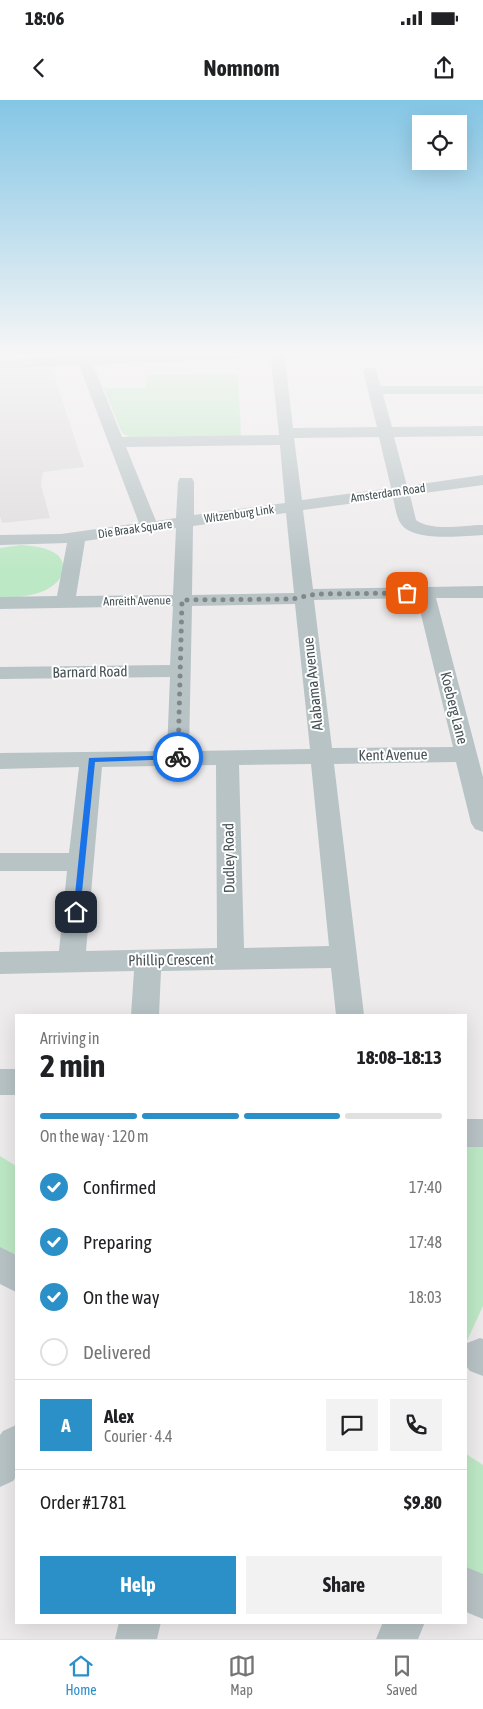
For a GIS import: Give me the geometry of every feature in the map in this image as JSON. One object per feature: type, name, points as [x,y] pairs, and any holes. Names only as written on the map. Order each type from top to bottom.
[{"type":"street","points":[[110,427],[149,526]]},
{"type":"street","name":"Alabama Avenue","points":[[285,427],[350,1014]]},
{"type":"street","points":[[384,427],[407,520],[413,526],[426,530],[483,530]]},
{"type":"street","points":[[116,442],[385,432],[480,432],[483,448]]},
{"type":"street","name":"Amsterdam Road","points":[[294,506],[483,480]]},
{"type":"street","name":"Die Braak Square","points":[[0,540],[48,540],[184,522],[186,482]]},
{"type":"street","name":"Witzenburg Link","points":[[184,522],[294,506]]},
{"type":"street","points":[[178,758],[184,522]]},
{"type":"street","name":"Die Braak Square","points":[[66,602],[77,537]]},
{"type":"street","name":"Anreith Avenue","points":[[0,603],[292,599],[316,594],[483,592]]},
{"type":"street","name":"Koeberg Lane","points":[[425,593],[483,823]]},
{"type":"street","name":"Barnard Road","points":[[0,673],[180,671]]},
{"type":"street","name":"Kent Avenue","points":[[0,761],[466,754]]},
{"type":"street","name":"Dudley Road","points":[[227,757],[231,958]]},
{"type":"street","points":[[71,962],[91,760]]},
{"type":"street","points":[[0,862],[80,862]]},
{"type":"street","name":"Phillip Crescent","points":[[0,963],[343,957]]},
{"type":"street","points":[[145,1014],[148,960]]},
{"type":"street","points":[[0,1082],[15,1082]]},
{"type":"street","points":[[467,1133],[483,1133]]},
{"type":"street","points":[[0,1264],[15,1274]]},
{"type":"street","points":[[0,1468],[15,1446]]},
{"type":"street","points":[[467,1588],[483,1599]]},
{"type":"street","points":[[136,1639],[140,1624]]},
{"type":"street","points":[[397,1639],[403,1624]]},
{"type":"shaded area","points":[[0,427],[71,427],[84,467],[43,472],[41,485],[50,518],[2,523],[0,516]]},
{"type":"green space","points":[[120,427],[241,427],[241,436],[129,437],[122,433]]},
{"type":"green space","points":[[21,545],[34,546],[55,553],[63,563],[61,576],[58,582],[46,590],[35,594],[0,598],[0,548]]},
{"type":"green space","points":[[483,1144],[483,1306],[467,1341],[467,1145]]},
{"type":"green space","points":[[0,1156],[15,1165],[15,1259],[0,1249]]},
{"type":"green space","points":[[467,1455],[483,1465],[483,1580],[467,1570]]},
{"type":"way so far","points":[[178,757],[182,600],[292,599],[316,594],[407,593]]},
{"type":"route","points":[[76,912],[91,760],[178,757]]}]
